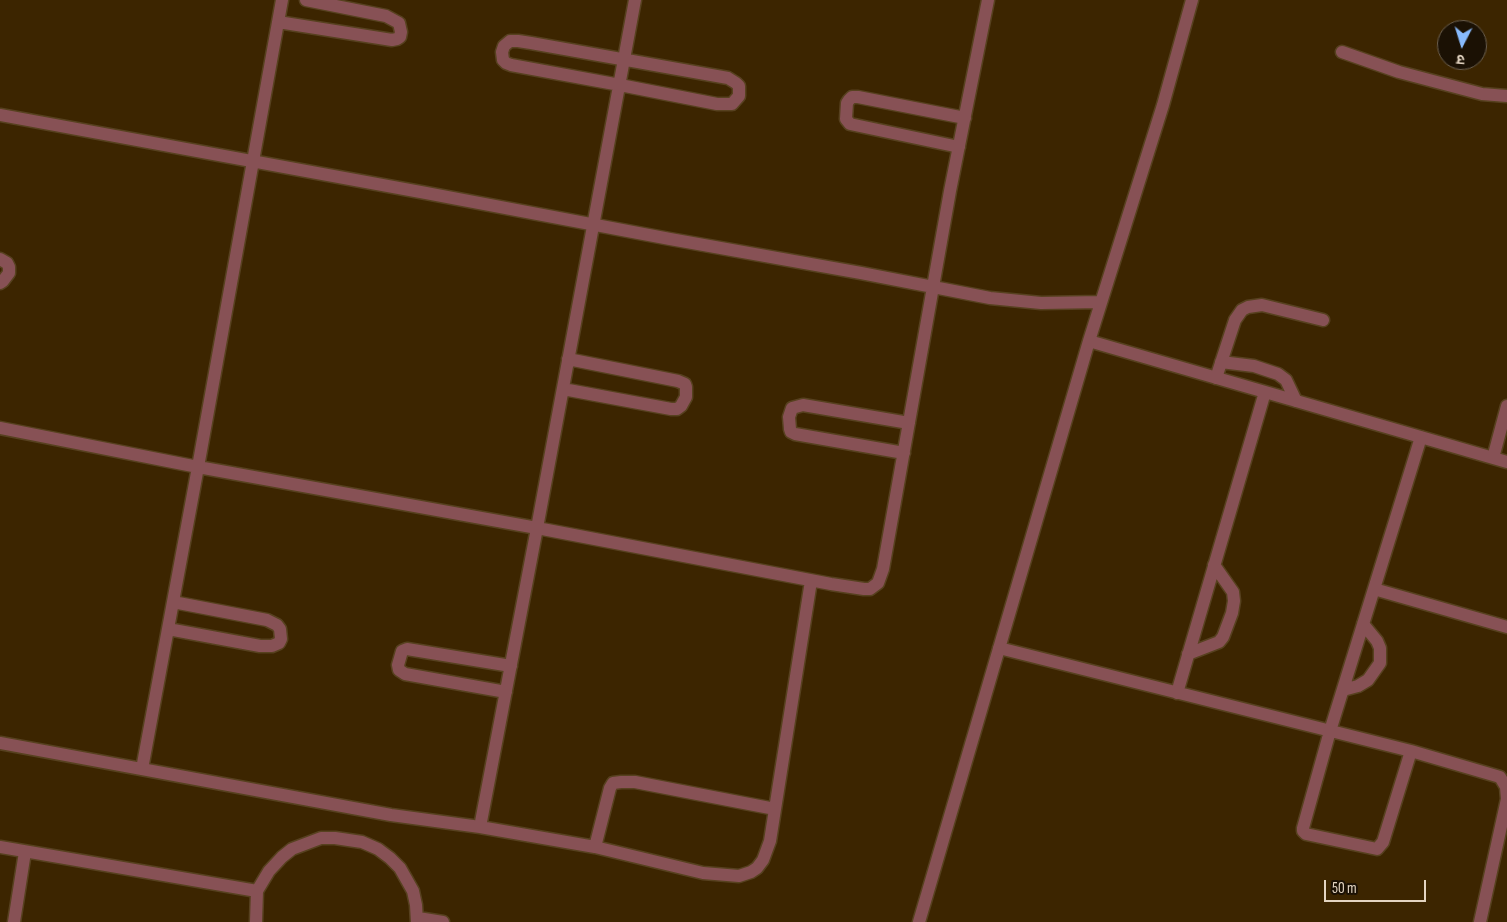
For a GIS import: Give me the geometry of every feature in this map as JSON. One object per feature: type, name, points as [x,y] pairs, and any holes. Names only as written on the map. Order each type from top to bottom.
[{"type":"street","points":[[142,769],[282,0]]},
{"type":"street","points":[[278,22],[392,40],[400,37],[399,23],[386,16],[306,0]]},
{"type":"street","points":[[480,827],[636,0]]},
{"type":"street","points":[[0,428],[198,467],[537,528],[811,581],[870,589],[878,583],[883,569],[959,147],[988,0]]},
{"type":"street","points":[[919,922],[1089,341],[1162,105],[1192,0]]},
{"type":"street","points":[[518,40],[625,59],[728,78],[736,82],[740,92],[739,96],[732,104],[717,104],[620,84],[511,65],[503,60],[502,52],[506,43],[518,40]]},
{"type":"street","points":[[1342,52],[1399,72],[1482,94],[1507,96]]},
{"type":"street","points":[[959,147],[850,124],[846,119],[847,103],[852,97],[858,97],[965,118]]},
{"type":"street","points":[[0,115],[990,298],[1049,304],[1101,302]]},
{"type":"street","points":[[0,259],[7,263],[9,267],[7,277],[0,283]]},
{"type":"street","points":[[1216,378],[1235,320],[1242,310],[1248,307],[1262,306],[1323,320]]},
{"type":"street","points":[[1089,341],[1507,462]]},
{"type":"street","points":[[563,389],[671,409],[677,409],[681,406],[686,396],[686,387],[678,381],[568,359]]},
{"type":"street","points":[[1221,362],[1254,366],[1278,374],[1286,380],[1296,401]]},
{"type":"street","points":[[1177,693],[1265,392]]},
{"type":"street","points":[[904,453],[795,434],[791,432],[789,417],[792,408],[803,405],[909,423]]},
{"type":"street","points":[[1493,458],[1507,406]]},
{"type":"street","points":[[1412,752],[1383,842],[1376,848],[1306,834],[1303,828],[1330,731],[1421,437]]},
{"type":"street","points":[[1188,654],[1218,642],[1223,637],[1232,613],[1233,592],[1214,565]]},
{"type":"street","points":[[0,744],[392,815],[480,827],[595,847],[704,873],[728,876],[745,875],[757,868],[763,860],[770,841],[811,581]]},
{"type":"street","points":[[1374,589],[1507,628]]},
{"type":"street","points":[[168,629],[255,646],[272,646],[279,643],[281,639],[282,633],[277,625],[267,620],[173,602]]},
{"type":"street","points":[[1343,690],[1358,686],[1368,680],[1380,663],[1380,648],[1377,641],[1363,624]]},
{"type":"street","points":[[999,648],[1412,752],[1500,777],[1506,787],[1507,799],[1480,922]]},
{"type":"street","points":[[506,692],[405,674],[398,665],[402,651],[407,649],[511,666]]},
{"type":"street","points":[[595,847],[612,783],[635,782],[775,809]]},
{"type":"street","points":[[256,922],[257,891],[269,871],[292,849],[321,838],[362,842],[378,849],[400,868],[408,880],[413,891],[417,920],[443,922]]},
{"type":"street","points":[[0,847],[257,891]]},
{"type":"street","points":[[14,922],[25,852]]}]
